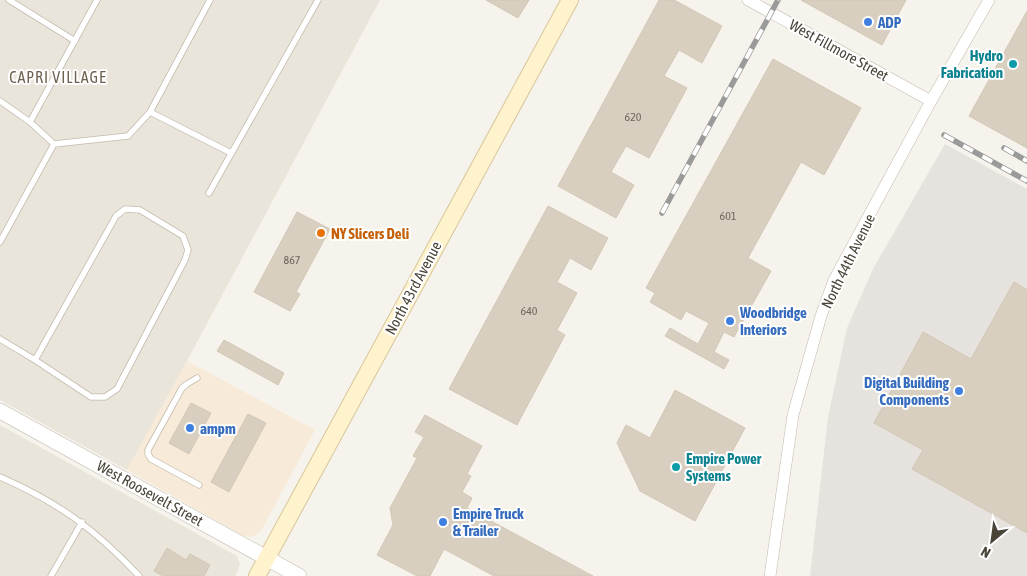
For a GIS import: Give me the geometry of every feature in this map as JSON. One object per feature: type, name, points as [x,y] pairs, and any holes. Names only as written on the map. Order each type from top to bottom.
[{"type":"main road","name":"North 43rd Avenue","points":[[257,576],[570,0]]},
{"type":"street","name":"West Fillmore Street","points":[[748,0],[931,101]]},
{"type":"street","name":"North 44th Avenue","points":[[770,576],[793,415],[821,316],[834,280],[931,101],[989,0]]},
{"type":"street","name":"West Roosevelt Street","points":[[0,411],[299,576]]},
{"type":"lane","points":[[9,0],[75,41]]},
{"type":"lane","points":[[30,122],[97,0]]},
{"type":"lane","points":[[0,101],[30,122],[54,144],[128,136],[150,112],[210,0]]},
{"type":"lane","points":[[209,193],[318,0]]},
{"type":"lane","points":[[150,112],[231,153]]},
{"type":"lane","points":[[0,242],[54,144]]},
{"type":"lane","points":[[0,339],[91,397],[105,397],[117,389],[185,260],[188,250],[183,236],[140,210],[125,209],[116,216],[35,360]]},
{"type":"lane","points":[[197,378],[182,388],[148,450],[148,454],[151,458],[199,485]]},
{"type":"lane","points":[[0,478],[25,488],[60,507],[82,522],[139,576]]},
{"type":"lane","points":[[51,576],[82,522]]},
{"type":"shaded area","points":[[0,0],[380,0],[127,470],[0,400]]},
{"type":"shaded area","points":[[945,144],[1027,189],[1027,576],[810,576],[828,417],[847,328],[873,269]]},
{"type":"shaded area","points":[[187,361],[315,430],[261,531],[256,535],[244,536],[127,470]]},
{"type":"shaded area","points":[[0,425],[237,556],[240,565],[235,576],[0,576]]},
{"type":"building","points":[[486,0],[529,0],[518,18]]},
{"type":"building","points":[[659,0],[674,0],[722,26],[702,63],[679,50],[664,76],[687,88],[649,158],[626,146],[611,172],[634,185],[616,218],[558,186]]},
{"type":"building","name":"ADP","points":[[801,0],[906,0],[882,45]]},
{"type":"building","name":"Hydro Fabrication","points":[[1027,11],[1027,148],[969,116]]},
{"type":"building","points":[[773,59],[861,108],[824,175],[801,162],[748,258],[771,271],[734,337],[724,332],[714,352],[729,360],[724,369],[665,336],[670,328],[698,344],[709,323],[686,311],[681,320],[650,302],[655,293],[646,288]]},
{"type":"building","points":[[548,206],[608,238],[591,270],[570,258],[557,282],[577,293],[557,330],[565,335],[517,425],[449,389]]},
{"type":"building","points":[[297,212],[330,229],[296,292],[300,294],[290,311],[254,292]]},
{"type":"building","name":"Digital Building Components","points":[[1014,282],[1027,290],[1027,533],[912,469],[923,450],[874,423],[923,332],[971,359]]},
{"type":"building","points":[[224,340],[284,373],[278,385],[217,351]]},
{"type":"building","name":"Empire Power Systems","points":[[675,390],[745,428],[695,521],[640,491],[617,443],[626,425],[650,438]]},
{"type":"building","name":"ampm","points":[[191,403],[211,413],[189,454],[169,443]]},
{"type":"building","points":[[248,414],[266,423],[229,492],[211,482]]},
{"type":"building","name":"Empire Truck & Trailer","points":[[425,415],[482,446],[467,474],[471,476],[462,492],[472,498],[467,508],[593,576],[494,576],[444,549],[430,576],[417,576],[377,555],[393,525],[390,508],[417,458],[413,456],[424,437],[415,432]]},
{"type":"building","points":[[167,548],[186,560],[190,554],[210,565],[204,576],[163,576],[154,571]]},
{"type":"railway","points":[[662,213],[778,0]]},
{"type":"railway","points":[[944,135],[1027,181]]},
{"type":"railway","points":[[1004,148],[1027,161]]},
{"type":"place","name":"ADP","points":[[868,22]]},
{"type":"place","name":"Hydro Fabrication","points":[[1013,64]]},
{"type":"place","name":"NY Slicers Deli","points":[[321,233]]},
{"type":"place","name":"Woodbridge Interiors","points":[[730,321]]},
{"type":"place","name":"Digital Building Components","points":[[959,391]]},
{"type":"place","name":"ampm","points":[[190,428]]},
{"type":"place","name":"Empire Power Systems","points":[[676,467]]},
{"type":"place","name":"Empire Truck & Trailer","points":[[443,522]]},
{"type":"district","name":"CAPRI VILLAGE","points":[[58,77]]}]
